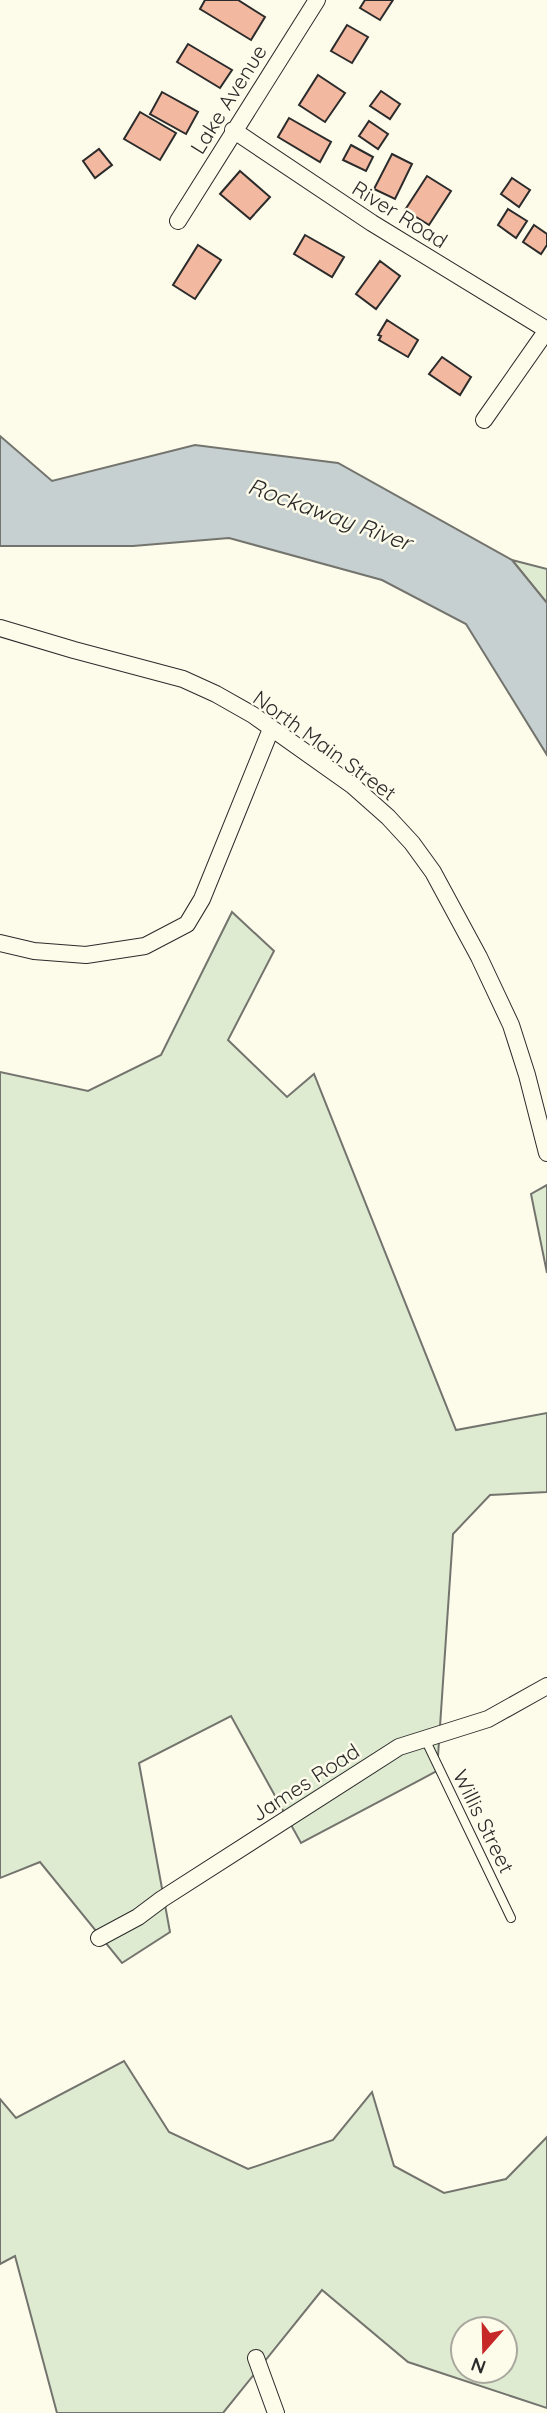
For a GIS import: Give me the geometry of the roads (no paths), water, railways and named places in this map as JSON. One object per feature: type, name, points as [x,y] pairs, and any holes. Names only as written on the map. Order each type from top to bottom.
[{"type":"street","name":"Lake Avenue","points":[[178,221],[317,0]]},
{"type":"street","name":"River Road","points":[[233,130],[372,223],[547,330]]},
{"type":"street","points":[[484,420],[547,330]]},
{"type":"street","name":"North Main Street","points":[[0,628],[183,678],[253,715],[362,794],[412,843],[433,872],[479,957],[510,1025],[527,1074],[547,1153]]},
{"type":"street","points":[[0,943],[34,951],[86,955],[145,946],[187,925],[202,899],[271,729]]},
{"type":"street","name":"James Road","points":[[99,1938],[138,1917],[399,1747],[488,1719],[547,1686]]},
{"type":"street","points":[[256,2358],[276,2413]]},
{"type":"lane","name":"Willis Street","points":[[425,1739],[511,1918]]},
{"type":"water","name":"Rockaway River","points":[[0,436],[52,481],[195,445],[338,463],[512,560],[547,603],[547,755],[466,624],[382,580],[229,538],[133,546],[0,546]]}]
